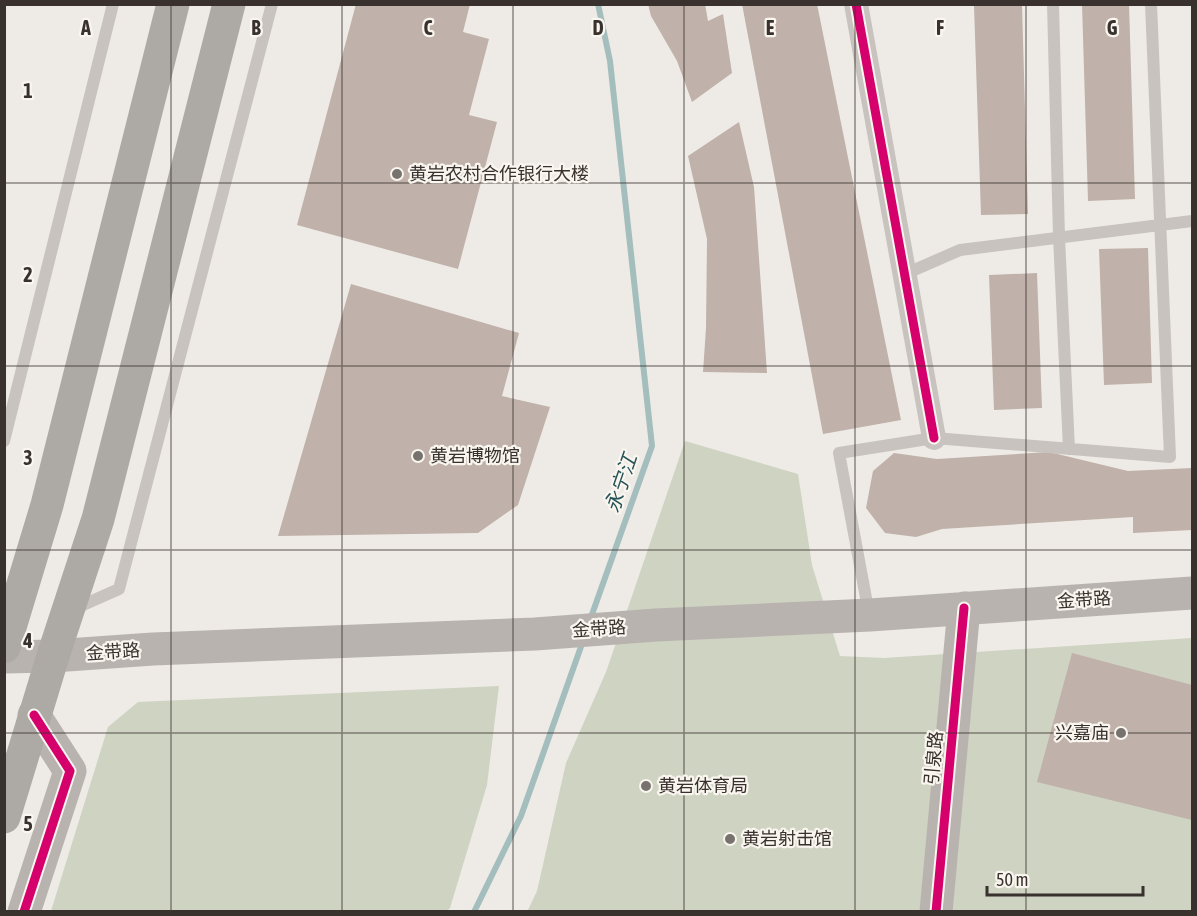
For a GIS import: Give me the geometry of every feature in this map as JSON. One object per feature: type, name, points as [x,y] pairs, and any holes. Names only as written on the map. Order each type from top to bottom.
[{"type":"highway","points":[[4,817],[98,519],[229,4]]},
{"type":"highway","points":[[4,647],[10,607],[47,505],[172,5]]},
{"type":"main road","name":"金带路","points":[[4,657],[536,634],[656,625],[870,615],[1192,593]]},
{"type":"main road","name":"引泉路","points":[[936,912],[964,608]]},
{"type":"main road","points":[[24,912],[70,771],[34,716]]},
{"type":"street","points":[[856,4],[934,438]]},
{"type":"lane","points":[[4,441],[113,4]]},
{"type":"lane","points":[[67,612],[119,589],[272,4]]},
{"type":"lane","points":[[1053,4],[1059,237],[1069,449]]},
{"type":"lane","points":[[870,615],[839,453],[934,438],[1170,457],[1151,4]]},
{"type":"lane","points":[[905,274],[960,250],[1192,221]]},
{"type":"green space","points":[[685,441],[798,474],[812,565],[840,656],[884,658],[1192,638],[1192,911],[527,912],[537,891],[566,763],[606,672]]},
{"type":"green space","points":[[499,686],[487,785],[450,908],[447,911],[51,911],[108,727],[138,702]]},
{"type":"building","name":"黄岩农村合作银行大楼","points":[[356,4],[470,4],[463,32],[489,39],[469,115],[497,122],[458,269],[297,225]]},
{"type":"building","points":[[648,4],[705,4],[708,21],[723,14],[732,73],[692,102],[677,61],[651,16]]},
{"type":"building","points":[[742,4],[817,4],[901,420],[823,434]]},
{"type":"building","points":[[1082,4],[1129,4],[1135,199],[1088,201]]},
{"type":"building","points":[[1022,5],[1028,214],[981,215],[974,6]]},
{"type":"building","points":[[739,122],[754,187],[767,373],[703,372],[707,239],[688,156]]},
{"type":"building","points":[[1148,248],[1152,383],[1104,385],[1099,249]]},
{"type":"building","points":[[1037,273],[1042,408],[994,410],[989,275]]},
{"type":"building","name":"黄岩博物馆","points":[[351,284],[519,333],[502,396],[550,407],[518,505],[478,533],[278,536]]},
{"type":"building","points":[[1049,452],[1128,471],[1192,468],[1192,530],[1133,533],[1133,517],[942,529],[916,537],[885,533],[866,508],[873,471],[894,453],[937,459]]},
{"type":"building","name":"兴嘉庙","points":[[1072,653],[1192,685],[1192,820],[1037,782]]},
{"type":"waterway","name":"永宁江","points":[[590,620],[652,446],[610,61],[598,4]]},
{"type":"waterway","name":"永宁江","points":[[474,912],[521,816],[583,641]]},
{"type":"cycle path","points":[[856,4],[934,438]]},
{"type":"cycle path","points":[[936,912],[964,608]]},
{"type":"cycle path","points":[[24,912],[70,771],[34,715]]},
{"type":"place","name":"黄岩农村合作银行大楼","points":[[397,174]]},
{"type":"place","name":"黄岩博物馆","points":[[418,456]]},
{"type":"place","name":"兴嘉庙","points":[[1121,733]]},
{"type":"place","name":"黄岩体育局","points":[[646,786]]},
{"type":"place","name":"黄岩射击馆","points":[[730,839]]}]
